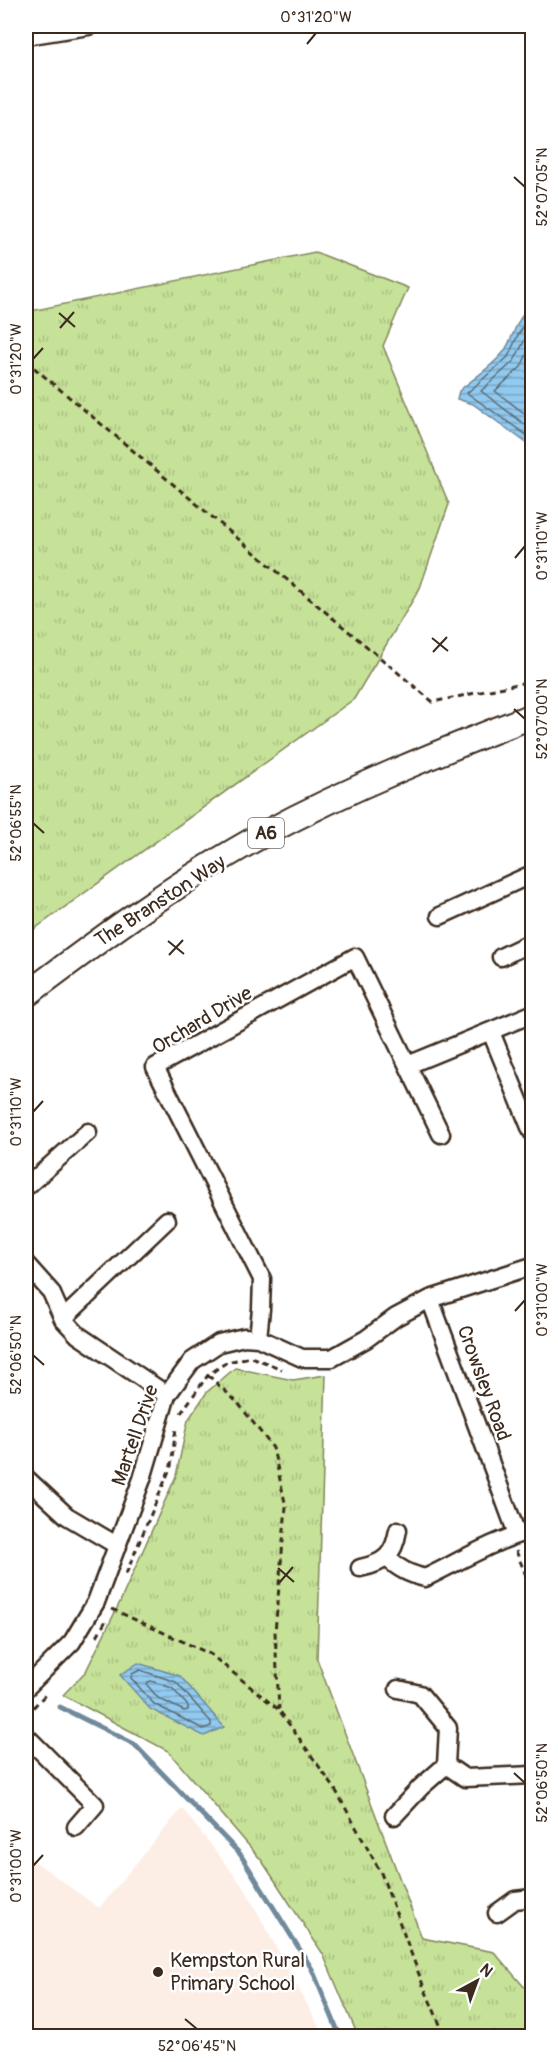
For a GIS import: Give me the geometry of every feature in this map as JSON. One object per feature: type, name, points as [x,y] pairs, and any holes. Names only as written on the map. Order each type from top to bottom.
[{"type":"highway","name":"The Branston Way","points":[[26,995],[170,891],[265,833],[359,786],[532,716]]},
{"type":"street","points":[[26,36],[88,26]]},
{"type":"street","points":[[440,916],[532,874]]},
{"type":"street","points":[[501,957],[532,942]]},
{"type":"street","name":"Orchard Drive","points":[[258,1338],[262,1278],[155,1067],[355,957],[441,1134]]},
{"type":"street","points":[[408,1065],[532,1014]]},
{"type":"street","points":[[491,1032],[532,1132]]},
{"type":"street","points":[[26,1187],[88,1132]]},
{"type":"street","points":[[63,1319],[167,1220]]},
{"type":"street","points":[[26,1264],[51,1292],[63,1319],[78,1335],[167,1395]]},
{"type":"street","name":"Martell Drive","points":[[26,1688],[72,1642],[96,1602],[142,1479],[167,1395],[192,1361],[219,1343],[244,1336],[258,1338],[302,1358],[332,1358],[366,1339],[396,1317],[430,1299],[532,1266]]},
{"type":"street","name":"Crowsley Road","points":[[430,1299],[525,1532]]},
{"type":"street","points":[[26,1478],[67,1516],[118,1546]]},
{"type":"street","points":[[360,1568],[374,1565],[387,1558],[396,1544],[398,1530]]},
{"type":"street","points":[[387,1558],[408,1574],[425,1578],[525,1532]]},
{"type":"street","points":[[394,1816],[446,1765],[448,1728],[420,1694],[398,1689]]},
{"type":"street","points":[[26,1736],[101,1799],[76,1827]]},
{"type":"street","points":[[446,1765],[465,1778],[532,1775]]},
{"type":"street","points":[[497,1913],[515,1900],[532,1898]]},
{"type":"path","points":[[26,361],[433,702],[532,681]]},
{"type":"path","points":[[126,1576],[171,1466],[177,1420],[208,1375],[227,1362],[251,1357],[290,1372]]},
{"type":"path","points":[[208,1375],[238,1403],[273,1448],[286,1507],[275,1632],[279,1710]]},
{"type":"path","points":[[525,1532],[516,1553],[532,1590]]},
{"type":"path","points":[[112,1609],[210,1654],[279,1710],[335,1789],[381,1873],[445,2037]]},
{"type":"shaded area","name":"Kempston Rural Primary School","points":[[182,1808],[245,1889],[324,2036],[26,2036],[26,1855],[99,1908]]},
{"type":"green space","points":[[315,252],[408,288],[383,346],[449,504],[420,588],[354,699],[26,935],[26,312]]},
{"type":"green space","points":[[235,1368],[293,1380],[326,1375],[317,1659],[422,1938],[494,1952],[532,1996],[532,2036],[358,2036],[323,1954],[262,1861],[168,1751],[63,1695],[86,1671],[120,1602],[176,1476],[188,1420],[207,1392]]},
{"type":"water","points":[[532,307],[532,447],[473,404],[457,399],[459,391],[502,354],[518,322]]},
{"type":"water","points":[[138,1663],[180,1676],[224,1727],[204,1736],[150,1709],[120,1675]]},
{"type":"waterway","points":[[60,1707],[134,1744],[240,1854],[312,1969],[340,2036]]},
{"type":"place","name":"Kempston Rural Primary School","points":[[158,1972]]}]
